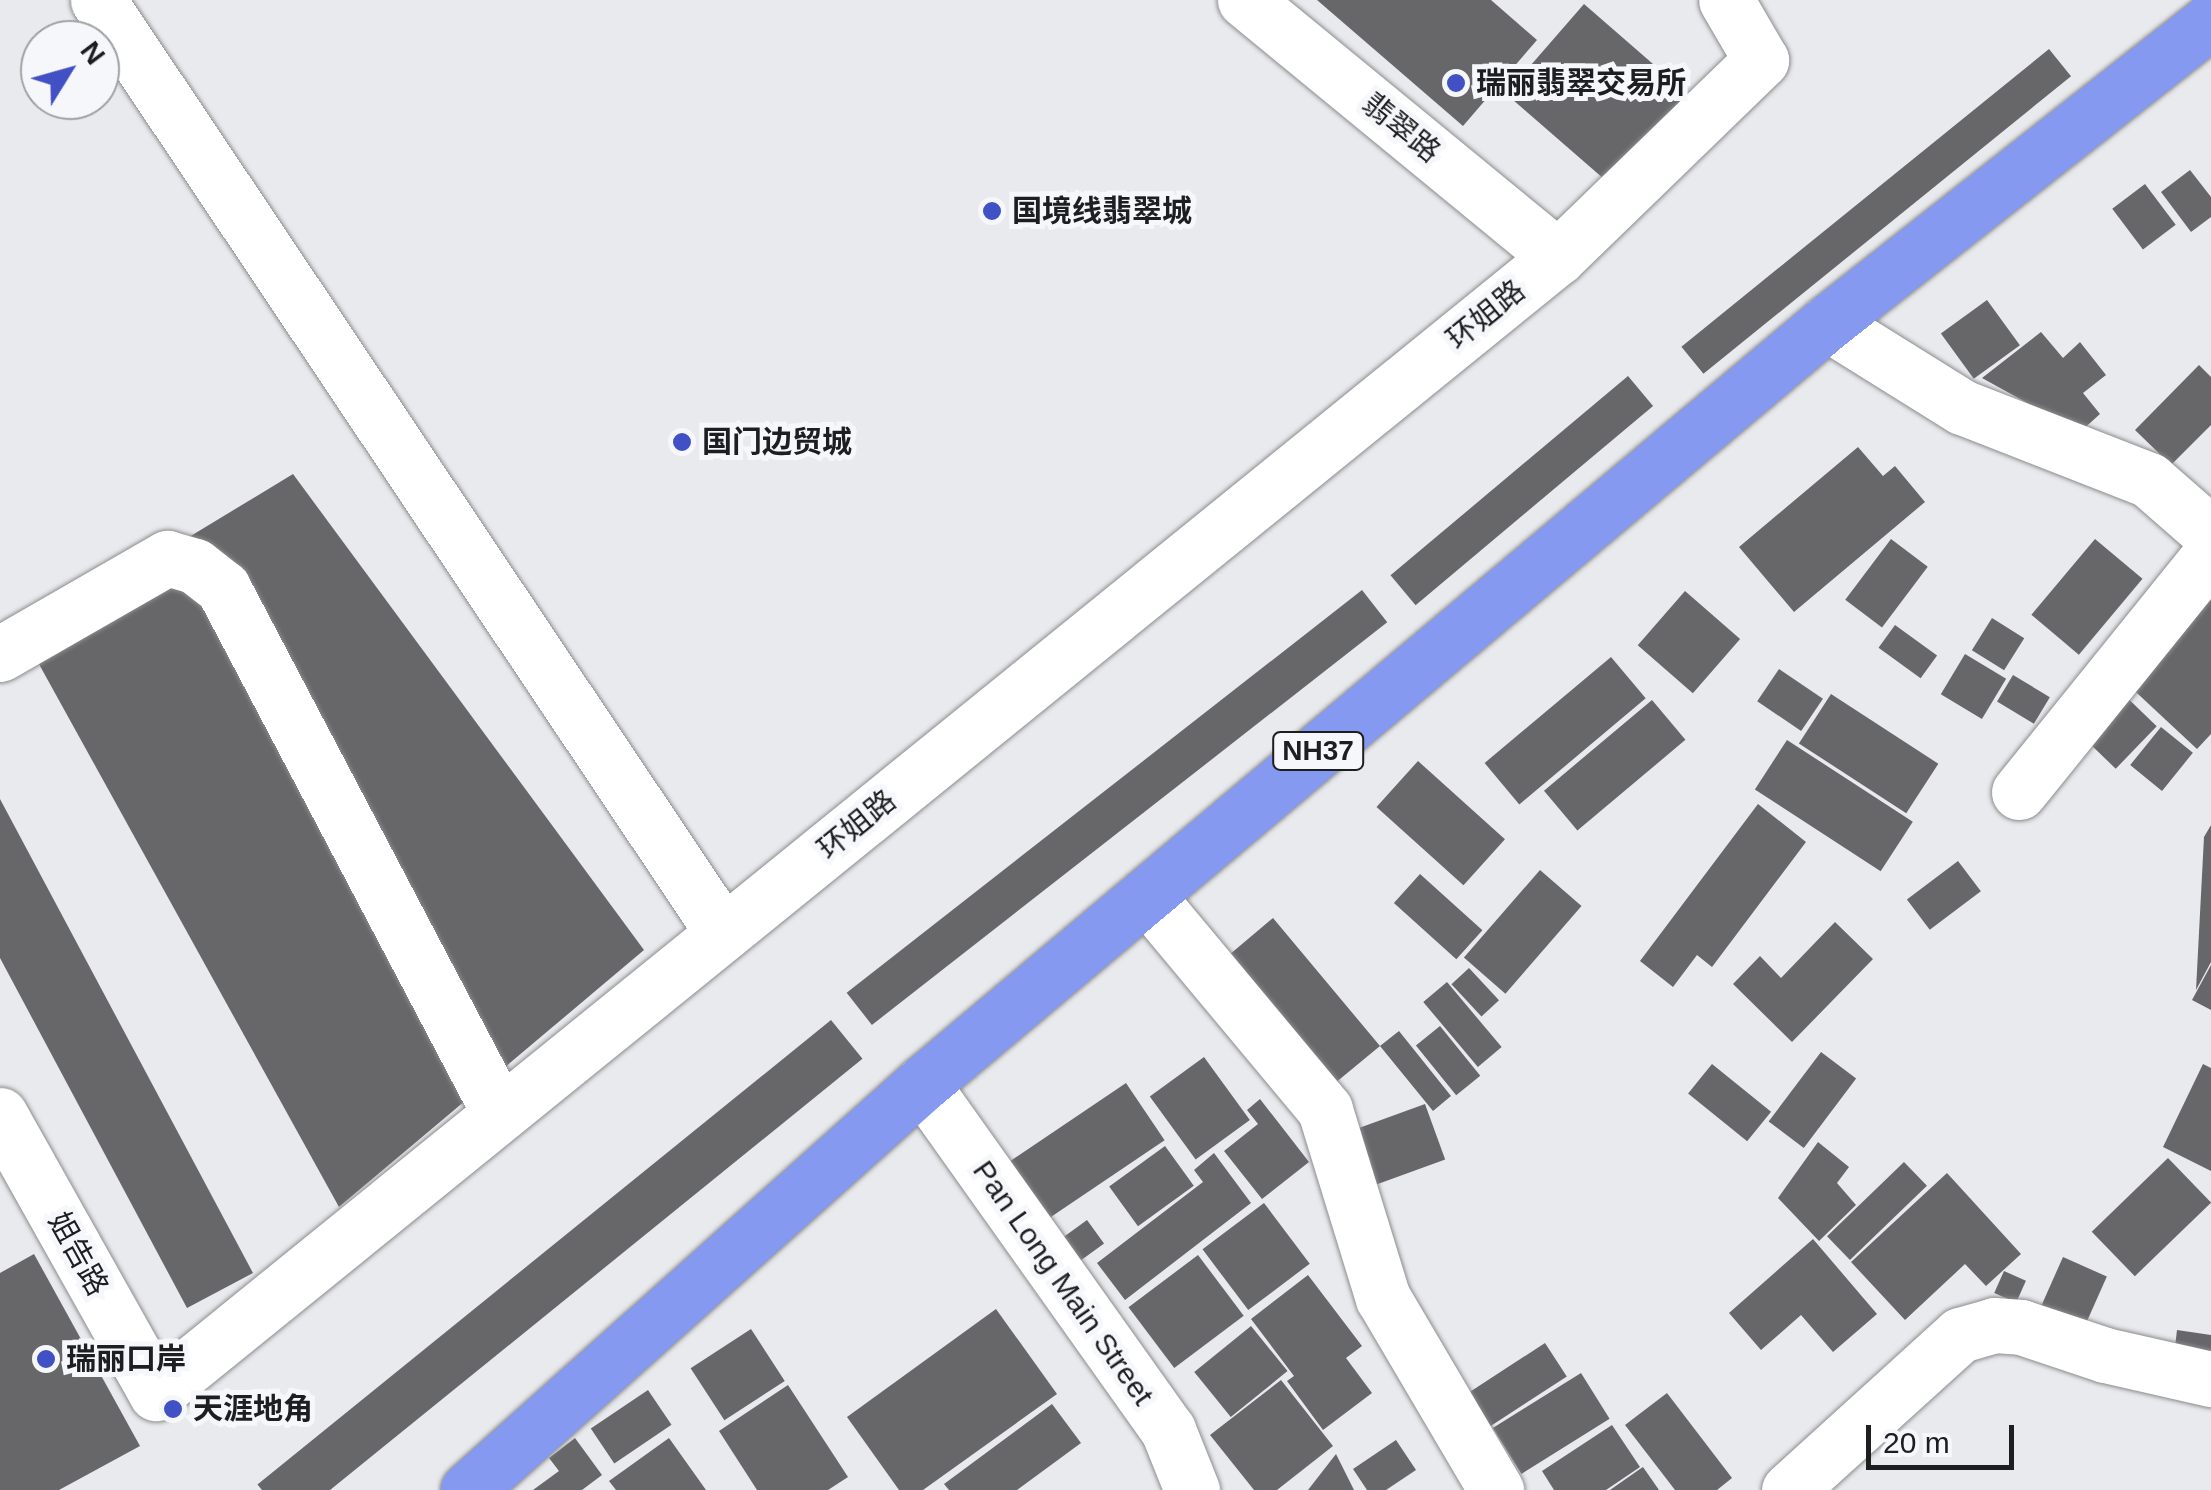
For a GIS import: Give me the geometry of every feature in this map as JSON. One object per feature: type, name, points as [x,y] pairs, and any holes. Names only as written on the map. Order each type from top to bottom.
[{"type":"highway","name":"NH37","points":[[468,1490],[922,1084],[1827,323],[2200,30]]},
{"type":"street","points":[[98,0],[724,933]]},
{"type":"street","name":"翡翠路","points":[[1244,0],[1558,257]]},
{"type":"street","name":"环姐路","points":[[156,1393],[1558,257],[1761,60],[1726,0]]},
{"type":"street","points":[[1827,323],[1962,407],[2148,480],[2211,534]]},
{"type":"street","points":[[2019,792],[2211,554]]},
{"type":"street","points":[[0,654],[167,558],[195,566],[223,588],[500,1114]]},
{"type":"street","points":[[1147,896],[1325,1110],[1382,1298],[1496,1490]]},
{"type":"street","name":"Pan Long Main Street","points":[[922,1084],[1168,1430],[1192,1490]]},
{"type":"street","name":"姐告路","points":[[0,1116],[156,1393]]},
{"type":"street","points":[[1789,1490],[1960,1334],[1994,1325],[2021,1327],[2105,1355],[2211,1379]]},
{"type":"building","name":"瑞丽翡翠交易所","points":[[1317,0],[1491,0],[1537,40],[1463,126]]},
{"type":"building","points":[[1584,4],[1690,97],[1612,186],[1506,94]]},
{"type":"building","points":[[2049,49],[2071,76],[1703,374],[1681,347]]},
{"type":"building","points":[[2190,170],[2211,197],[2211,217],[2191,232],[2161,192]]},
{"type":"building","points":[[2145,184],[2176,225],[2143,249],[2112,209]]},
{"type":"building","points":[[1987,300],[2020,345],[1974,379],[1941,334]]},
{"type":"building","points":[[2041,332],[2063,358],[2080,342],[2106,375],[2083,393],[2100,414],[2080,432],[1982,378]]},
{"type":"building","points":[[2199,365],[2211,377],[2211,425],[2171,465],[2135,430]]},
{"type":"building","points":[[1628,376],[1653,406],[1416,605],[1391,575]]},
{"type":"building","points":[[1858,447],[1883,476],[1895,466],[1925,502],[1794,612],[1739,547]]},
{"type":"building","points":[[293,474],[644,950],[339,1207],[24,637]]},
{"type":"building","points":[[1891,539],[1928,567],[1882,627],[1845,600]]},
{"type":"building","points":[[2095,539],[2142,579],[2079,655],[2031,615]]},
{"type":"building","points":[[2211,586],[2211,734],[2197,749],[2123,680]]},
{"type":"building","points":[[1362,590],[1387,622],[872,1025],[847,993]]},
{"type":"building","points":[[1685,591],[1740,639],[1693,693],[1638,645]]},
{"type":"building","points":[[1992,618],[2024,638],[2004,670],[1972,650]]},
{"type":"building","points":[[1895,625],[1937,656],[1921,678],[1879,648]]},
{"type":"building","points":[[1965,654],[2006,679],[1982,719],[1941,694]]},
{"type":"building","points":[[1611,657],[1646,698],[1519,804],[1485,763]]},
{"type":"building","points":[[1779,669],[1823,699],[1801,731],[1757,701]]},
{"type":"building","points":[[2013,675],[2050,697],[2034,724],[1997,702]]},
{"type":"building","points":[[2115,686],[2157,726],[2116,769],[2074,728]]},
{"type":"building","points":[[1831,694],[1938,764],[1906,813],[1799,743]]},
{"type":"building","points":[[1652,700],[1685,740],[1577,830],[1544,791]]},
{"type":"building","points":[[2161,727],[2193,753],[2162,791],[2130,765]]},
{"type":"building","points":[[1787,740],[1913,822],[1881,871],[1755,789]]},
{"type":"building","points":[[1418,761],[1505,839],[1463,885],[1377,807]]},
{"type":"building","points":[[0,799],[253,1273],[187,1308],[0,958]]},
{"type":"building","points":[[1758,804],[1806,842],[1712,967],[1697,955],[1673,987],[1640,961]]},
{"type":"building","points":[[2211,825],[2211,962],[2196,990],[2204,837]]},
{"type":"building","points":[[1958,861],[1981,891],[1930,930],[1907,900]]},
{"type":"building","points":[[1540,870],[1582,906],[1505,994],[1464,958]]},
{"type":"building","points":[[1420,874],[1482,930],[1456,959],[1394,903]]},
{"type":"building","points":[[1273,918],[1380,1046],[1323,1093],[1216,966]]},
{"type":"building","points":[[1835,922],[1873,959],[1792,1042],[1733,984],[1760,956],[1781,978]]},
{"type":"building","points":[[2211,965],[2211,1010],[2192,1000]]},
{"type":"building","points":[[1469,968],[1499,1000],[1481,1017],[1451,984]]},
{"type":"building","points":[[1447,982],[1502,1047],[1478,1067],[1423,1002]]},
{"type":"building","points":[[831,1020],[862,1059],[330,1490],[262,1490],[257,1484]]},
{"type":"building","points":[[1440,1026],[1480,1076],[1456,1095],[1416,1046]]},
{"type":"building","points":[[1399,1031],[1451,1096],[1433,1111],[1380,1046]]},
{"type":"building","points":[[1821,1052],[1856,1078],[1804,1148],[1769,1121]]},
{"type":"building","points":[[1204,1057],[1250,1120],[1196,1159],[1150,1096]]},
{"type":"building","points":[[1712,1064],[1771,1112],[1747,1141],[1688,1094]]},
{"type":"building","points":[[2203,1064],[2211,1068],[2211,1171],[2163,1147]]},
{"type":"building","points":[[1126,1083],[1165,1140],[1046,1220],[1007,1163]]},
{"type":"building","points":[[1260,1099],[1309,1162],[1262,1199],[1224,1151],[1258,1124],[1247,1110]]},
{"type":"building","points":[[1425,1104],[1445,1159],[1361,1190],[1340,1135]]},
{"type":"building","points":[[1818,1142],[1849,1167],[1837,1183],[1856,1205],[1819,1241],[1778,1198]]},
{"type":"building","points":[[1165,1146],[1194,1186],[1138,1226],[1109,1187]]},
{"type":"building","points":[[1214,1153],[1251,1203],[1125,1300],[1097,1263],[1203,1182],[1194,1170]]},
{"type":"building","points":[[2168,1158],[2211,1203],[2135,1276],[2092,1232]]},
{"type":"building","points":[[1904,1162],[1927,1186],[1850,1260],[1827,1236]]},
{"type":"building","points":[[1947,1173],[2021,1254],[1986,1286],[1965,1264],[1905,1320],[1851,1262]]},
{"type":"building","points":[[1264,1203],[1310,1264],[1248,1310],[1203,1249]]},
{"type":"building","points":[[1087,1220],[1104,1243],[1077,1263],[1059,1240]]},
{"type":"building","points":[[1813,1239],[1877,1314],[1833,1352],[1801,1315],[1761,1350],[1729,1313]]},
{"type":"building","name":"瑞丽口岸","points":[[34,1254],[140,1446],[59,1490],[0,1490],[0,1273]]},
{"type":"building","points":[[1198,1255],[1244,1316],[1174,1368],[1129,1307]]},
{"type":"building","points":[[2063,1257],[2107,1277],[2082,1333],[2038,1314]]},
{"type":"building","points":[[2004,1271],[2026,1281],[2016,1303],[1994,1293]]},
{"type":"building","points":[[1308,1275],[1362,1346],[1346,1358],[1372,1393],[1323,1430],[1287,1381],[1294,1376],[1251,1319]]},
{"type":"building","points":[[996,1309],[1057,1394],[923,1490],[899,1490],[847,1417]]},
{"type":"building","points":[[1251,1326],[1288,1371],[1231,1417],[1194,1372]]},
{"type":"building","points":[[751,1329],[785,1381],[724,1420],[691,1368]]},
{"type":"building","points":[[2177,1330],[2211,1335],[2211,1369],[2173,1364]]},
{"type":"building","points":[[1545,1343],[1567,1377],[1489,1427],[1467,1394]]},
{"type":"building","points":[[1581,1373],[1610,1419],[1521,1474],[1493,1428]]},
{"type":"building","points":[[1281,1380],[1333,1446],[1277,1490],[1254,1490],[1210,1435]]},
{"type":"building","points":[[788,1385],[848,1477],[828,1490],[757,1490],[719,1431]]},
{"type":"building","points":[[648,1390],[671,1425],[614,1463],[591,1429]]},
{"type":"building","points":[[1667,1393],[1732,1478],[1717,1490],[1675,1490],[1625,1425]]},
{"type":"building","points":[[1052,1404],[1081,1443],[1017,1490],[949,1490],[944,1484]]},
{"type":"building","points":[[1612,1425],[1640,1467],[1606,1490],[1554,1490],[1542,1471]]},
{"type":"building","points":[[575,1438],[602,1475],[582,1490],[533,1490],[559,1471],[549,1458]]},
{"type":"building","points":[[669,1438],[706,1490],[616,1490],[609,1481]]},
{"type":"building","points":[[1396,1440],[1416,1470],[1386,1490],[1367,1490],[1353,1469]]},
{"type":"building","points":[[1336,1454],[1354,1490],[1308,1490]]},
{"type":"building","points":[[1643,1467],[1659,1490],[1610,1490],[1640,1469]]},
{"type":"place","name":"瑞丽翡翠交易所","points":[[1456,83]]},
{"type":"place","name":"国境线翡翠城","points":[[992,211]]},
{"type":"place","name":"国门边贸城","points":[[682,442]]},
{"type":"place","name":"瑞丽口岸","points":[[46,1359]]},
{"type":"place","name":"天涯地角","points":[[173,1409]]}]
